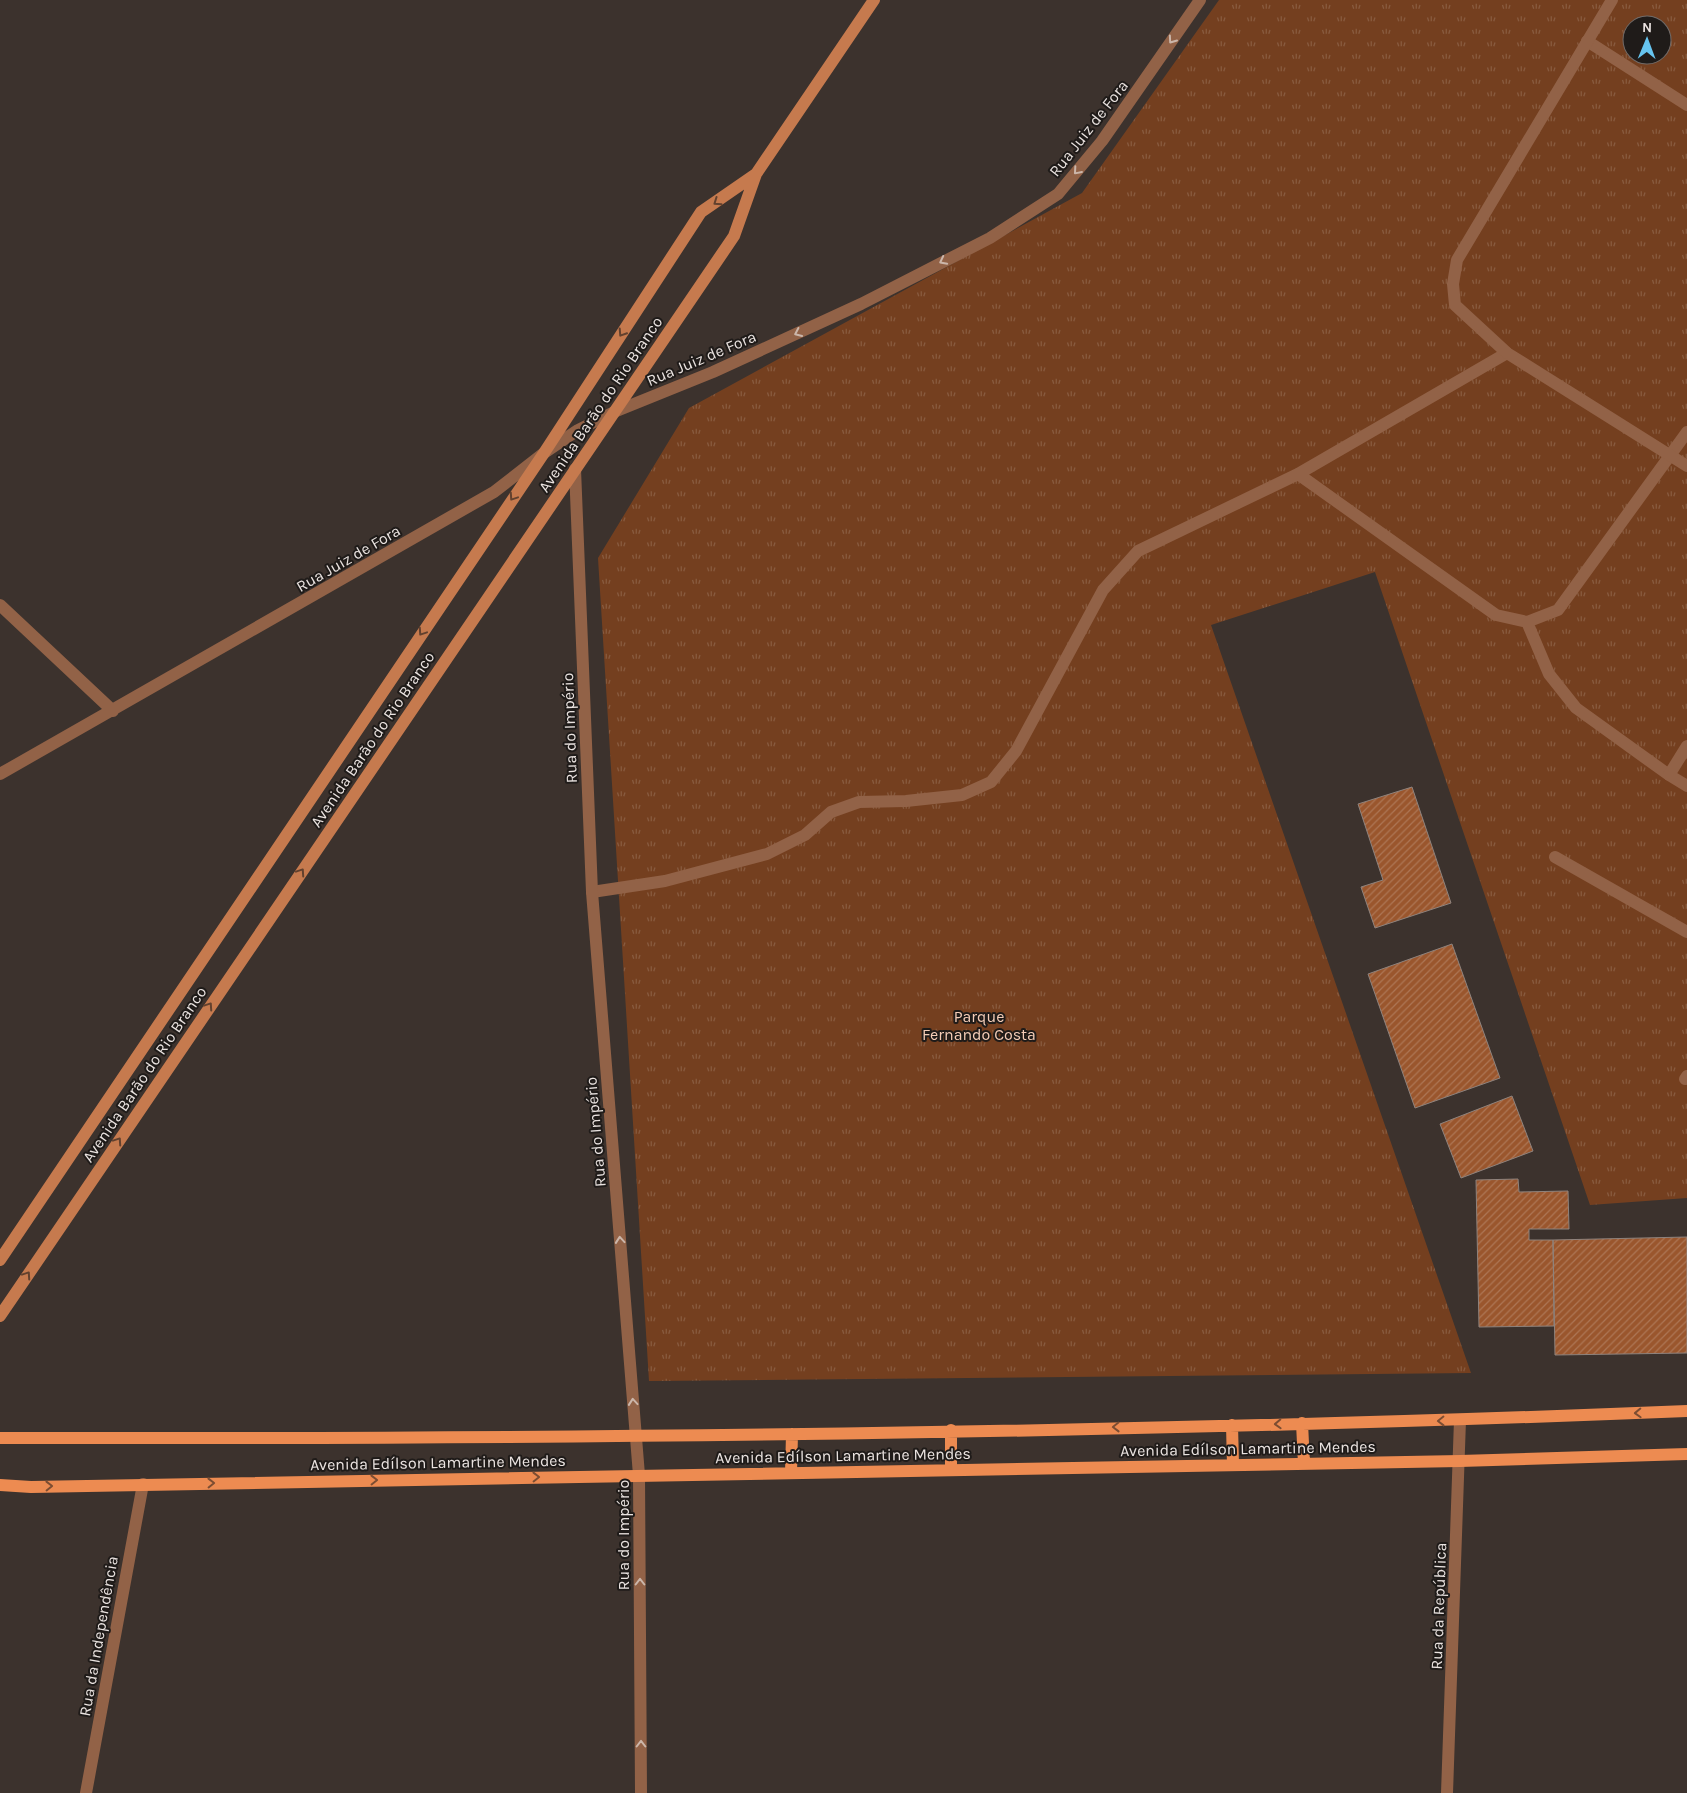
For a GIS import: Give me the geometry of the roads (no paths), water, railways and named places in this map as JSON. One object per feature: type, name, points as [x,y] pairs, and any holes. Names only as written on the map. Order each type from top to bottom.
[{"type":"main road","name":"Avenida Edílson Lamartine Mendes","points":[[0,1438],[636,1437],[1460,1420],[1687,1411]]},
{"type":"main road","points":[[1302,1423],[1304,1464]]},
{"type":"main road","points":[[1232,1425],[1234,1465]]},
{"type":"main road","points":[[951,1430],[951,1470]]},
{"type":"main road","points":[[791,1473],[792,1434]]},
{"type":"main road","name":"Avenida Edílson Lamartine Mendes","points":[[0,1485],[1304,1464],[1687,1454]]},
{"type":"street","name":"Avenida Barão do Rio Branco","points":[[0,1316],[734,236],[756,174],[874,0]]},
{"type":"street","name":"Rua Juiz de Fora","points":[[0,774],[494,492],[544,452],[614,412],[713,372],[860,304],[990,238],[1058,194],[1102,141],[1200,0]]},
{"type":"street","points":[[1612,0],[1457,260],[1453,284],[1455,305],[1507,353],[1687,466]]},
{"type":"street","points":[[1587,41],[1687,105]]},
{"type":"street","name":"Avenida Barão do Rio Branco","points":[[0,1260],[544,452],[702,212],[756,174]]},
{"type":"street","points":[[592,892],[665,881],[767,854],[805,835],[831,812],[859,802],[906,801],[962,795],[991,782],[1016,752],[1103,590],[1138,550],[1298,474],[1507,353]]},
{"type":"street","points":[[1298,474],[1496,615],[1527,622],[1558,610],[1671,457],[1687,432]]},
{"type":"street","name":"Rua do Império","points":[[575,469],[592,892],[639,1475],[641,1793]]},
{"type":"street","points":[[0,604],[113,711]]},
{"type":"street","points":[[1527,622],[1549,674],[1576,708],[1687,786]]},
{"type":"street","points":[[1669,775],[1687,746]]},
{"type":"street","points":[[1556,857],[1687,932]]},
{"type":"street","name":"Rua da República","points":[[1447,1793],[1460,1420]]},
{"type":"street","name":"Rua da Independência","points":[[86,1793],[143,1484]]},
{"type":"park label","name":"Parque Fernando Costa","points":[[979,1025]]}]
